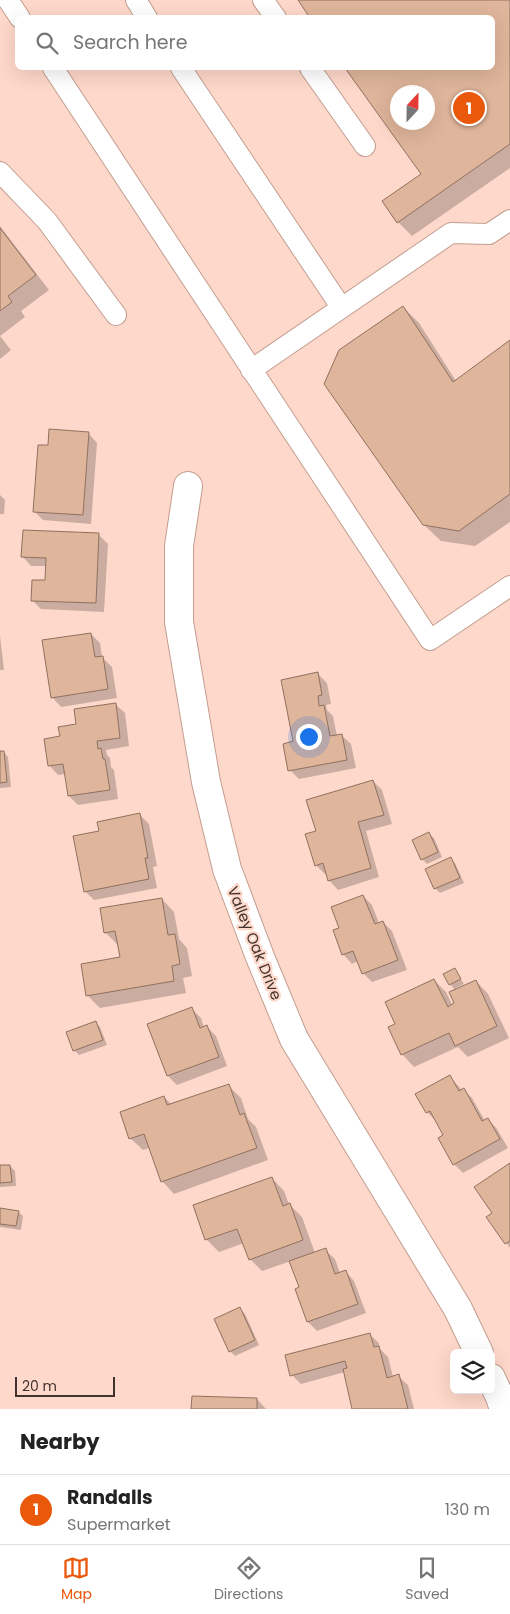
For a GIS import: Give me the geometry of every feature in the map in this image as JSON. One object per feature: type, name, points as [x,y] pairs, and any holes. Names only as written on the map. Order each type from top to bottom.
[{"type":"street","name":"Valley Oak Drive","points":[[188,486],[180,546],[179,622],[206,782],[227,869],[260,957],[294,1039],[458,1309],[477,1349]]},
{"type":"street","points":[[495,1387],[504,1409]]},
{"type":"lane","points":[[8,0],[18,15]]},
{"type":"lane","points":[[136,0],[145,15]]},
{"type":"lane","points":[[264,0],[274,15]]},
{"type":"lane","points":[[53,70],[430,640],[510,586]]},
{"type":"lane","points":[[182,70],[342,307]]},
{"type":"lane","points":[[311,70],[365,146]]},
{"type":"lane","points":[[0,172],[47,221],[116,315]]},
{"type":"lane","points":[[252,370],[451,233],[489,234],[510,220]]},
{"type":"building","points":[[298,0],[510,0],[510,144],[397,223],[382,201],[421,174],[346,70],[495,70],[495,15],[308,15]]},
{"type":"building","points":[[0,228],[36,275],[8,296],[12,302],[0,311]]},
{"type":"building","points":[[403,306],[453,382],[510,340],[510,494],[459,531],[423,525],[324,384],[339,350]]},
{"type":"building","points":[[49,429],[89,432],[83,515],[33,512],[38,445],[48,445]]},
{"type":"building","points":[[23,530],[99,533],[96,603],[31,601],[32,580],[45,580],[46,558],[21,557]]},
{"type":"building","points":[[91,633],[95,657],[103,656],[108,689],[51,698],[42,640]]},
{"type":"building","points":[[318,672],[322,695],[318,696],[319,706],[324,705],[330,736],[342,734],[347,760],[288,771],[283,744],[293,741],[281,680]]},
{"type":"building","points":[[116,703],[120,738],[97,741],[98,749],[101,748],[103,759],[105,759],[110,790],[68,796],[63,764],[48,766],[44,739],[60,736],[58,727],[76,724],[74,709]]},
{"type":"building","points":[[0,751],[4,751],[7,782],[0,783]]},
{"type":"building","points":[[373,780],[384,815],[358,822],[371,868],[328,881],[323,863],[315,866],[305,834],[316,831],[306,800]]},
{"type":"building","points":[[140,813],[148,858],[145,858],[149,879],[84,892],[73,836],[99,831],[97,822]]},
{"type":"building","points":[[429,832],[438,852],[421,860],[412,840]]},
{"type":"building","points":[[451,857],[460,878],[434,889],[425,869]]},
{"type":"building","points":[[363,895],[375,924],[383,921],[398,960],[362,974],[353,951],[342,955],[333,930],[339,928],[331,907]]},
{"type":"building","points":[[162,898],[168,935],[175,934],[180,964],[172,966],[174,981],[86,996],[81,964],[120,957],[115,931],[104,933],[100,908]]},
{"type":"building","points":[[455,968],[461,979],[449,985],[443,974]]},
{"type":"building","points":[[434,979],[448,1007],[454,1003],[449,992],[476,980],[497,1026],[455,1046],[449,1033],[401,1055],[388,1027],[395,1024],[385,1002]]},
{"type":"building","points":[[192,1007],[200,1028],[207,1025],[219,1057],[167,1076],[147,1024]]},
{"type":"building","points":[[96,1021],[103,1040],[73,1051],[66,1032]]},
{"type":"building","points":[[450,1075],[459,1091],[464,1088],[482,1121],[488,1118],[500,1139],[453,1165],[438,1138],[443,1135],[430,1111],[426,1113],[415,1094]]},
{"type":"building","points":[[229,1084],[240,1115],[244,1113],[257,1148],[161,1182],[144,1134],[129,1139],[120,1112],[164,1096],[167,1105]]},
{"type":"building","points":[[510,1163],[510,1241],[505,1244],[486,1217],[492,1213],[474,1187]]},
{"type":"building","points":[[0,1165],[10,1165],[12,1182],[0,1183]]},
{"type":"building","points":[[272,1177],[283,1206],[290,1203],[303,1240],[249,1260],[237,1229],[205,1240],[193,1205]]},
{"type":"building","points":[[0,1208],[19,1211],[16,1226],[0,1224]]},
{"type":"building","points":[[326,1248],[335,1274],[346,1270],[358,1304],[307,1322],[295,1289],[299,1287],[289,1261]]},
{"type":"building","points":[[240,1307],[255,1340],[229,1352],[214,1319]]},
{"type":"building","points":[[370,1333],[374,1347],[379,1346],[387,1378],[399,1374],[408,1409],[352,1409],[343,1369],[347,1368],[345,1361],[290,1376],[285,1355]]},
{"type":"building","points":[[192,1396],[257,1398],[257,1409],[191,1409]]},
{"type":"place","name":"Randalls","points":[[469,108]]}]
